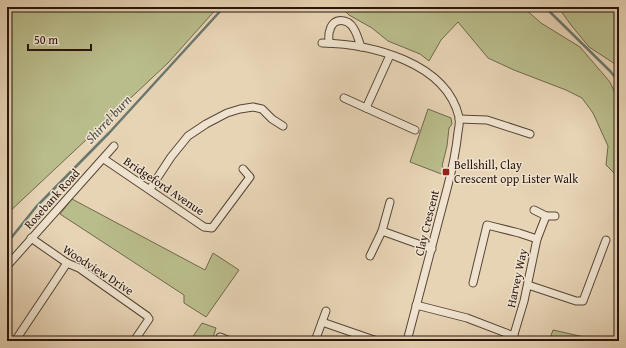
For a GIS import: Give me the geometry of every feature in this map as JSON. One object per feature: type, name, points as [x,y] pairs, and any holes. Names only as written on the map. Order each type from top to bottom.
[{"type":"street","name":"Clay Crescent","points":[[361,47],[354,28],[349,22],[340,20],[333,23],[325,43],[361,47],[413,63],[431,75],[450,94],[460,119],[456,155],[407,341]]},
{"type":"street","points":[[366,108],[390,55]]},
{"type":"street","points":[[344,98],[415,130]]},
{"type":"street","points":[[150,189],[171,157],[188,136],[227,113],[253,107],[262,109],[272,119],[283,126]]},
{"type":"street","points":[[460,119],[486,120],[530,134]]},
{"type":"street","name":"Rosebank Road","points":[[7,266],[114,146]]},
{"type":"street","name":"Bridgeford Avenue","points":[[104,159],[204,227],[212,228],[250,177],[243,170]]},
{"type":"street","points":[[370,256],[382,232],[390,202]]},
{"type":"street","points":[[534,210],[546,216],[555,216]]},
{"type":"street","points":[[537,239],[546,216]]},
{"type":"street","name":"Harvey Way","points":[[416,305],[466,318],[513,338],[528,285],[537,239],[487,225],[473,283]]},
{"type":"street","points":[[382,232],[432,249]]},
{"type":"street","name":"Woodview Drive","points":[[31,238],[67,263],[79,268],[147,316],[149,319],[134,341]]},
{"type":"street","points":[[528,285],[583,301],[606,240]]},
{"type":"street","points":[[15,341],[67,263]]},
{"type":"street","points":[[315,341],[326,312]]},
{"type":"street","points":[[322,322],[364,339],[377,341]]},
{"type":"street","points":[[220,337],[230,341]]},
{"type":"green space","points":[[7,7],[218,7],[168,63],[7,214]]},
{"type":"green space","points":[[341,7],[523,7],[541,23],[580,47],[610,82],[619,102],[619,178],[606,165],[608,146],[593,113],[582,98],[488,58],[458,22],[441,40],[429,61],[420,54],[388,41],[372,28],[349,15]]},
{"type":"green space","points":[[558,7],[619,8],[619,72],[618,66],[589,47]]},
{"type":"green space","points":[[428,109],[451,118],[452,124],[449,128],[447,146],[442,166],[444,175],[410,162]]},
{"type":"green space","points":[[72,199],[205,270],[213,253],[239,270],[206,317],[184,303],[184,295],[60,214]]},
{"type":"green space","points":[[202,323],[216,328],[212,341],[190,341]]},
{"type":"green space","points":[[553,330],[602,341],[549,341]]},
{"type":"waterway","name":"Shirrel burn","points":[[7,243],[36,207],[109,133],[224,7]]},
{"type":"waterway","name":"Shirrel burn","points":[[543,7],[549,11],[610,71],[619,82]]},
{"type":"place","name":"Bellshill, Clay Crescent opp Lister Walk","points":[[446,172]]}]
